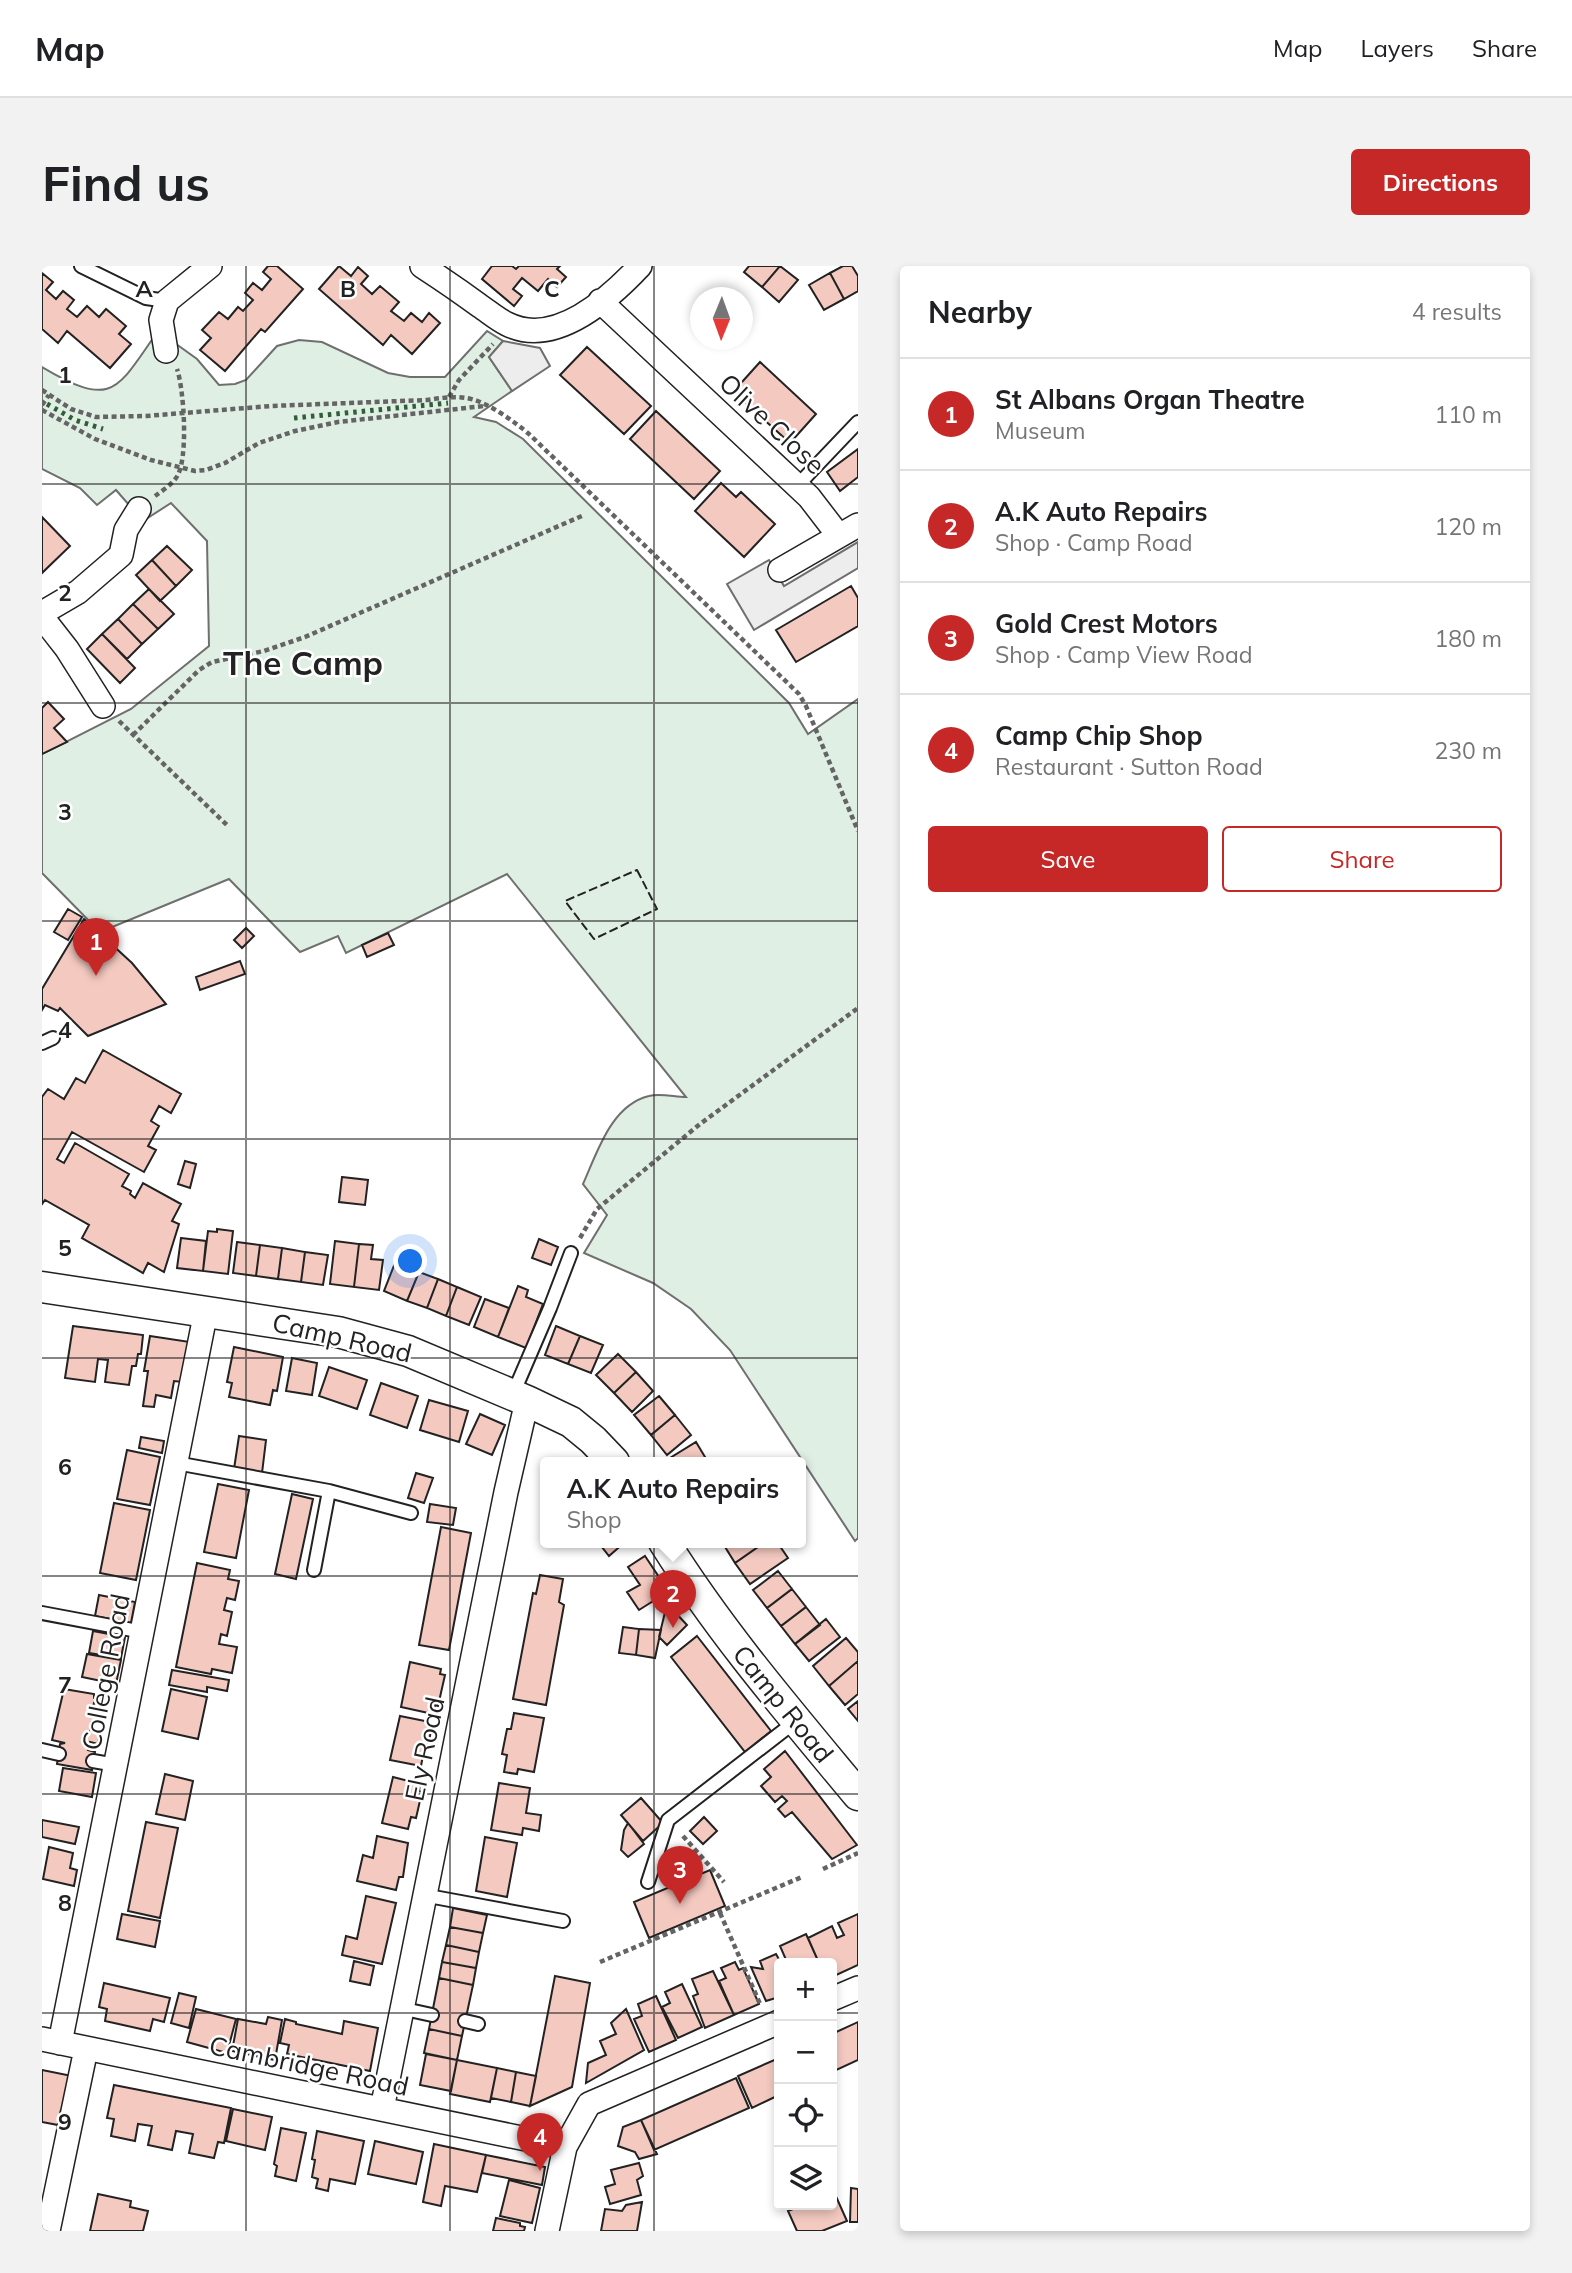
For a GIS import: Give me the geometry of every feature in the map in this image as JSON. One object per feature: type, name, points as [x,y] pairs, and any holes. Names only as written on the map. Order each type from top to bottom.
[{"type":"street","points":[[166,351],[161,320],[167,302],[210,266]]},
{"type":"street","points":[[422,266],[507,324],[525,330],[559,328],[600,301],[640,266]]},
{"type":"street","name":"Olive Close","points":[[600,301],[848,531],[780,570]]},
{"type":"street","points":[[103,706],[42,615],[78,592],[121,555],[126,530],[139,509]]},
{"type":"street","name":"Camp Road","points":[[42,1287],[338,1332],[408,1351],[520,1397],[571,1422],[609,1457]]},
{"type":"street","name":"College Road","points":[[51,2041],[116,1765],[206,1311]]},
{"type":"street","name":"Ely Road","points":[[382,2109],[400,2008],[506,1492],[520,1397]]},
{"type":"street","name":"Camp Road","points":[[668,1548],[731,1640],[858,1795]]},
{"type":"street","points":[[837,1997],[858,1988]]},
{"type":"street","points":[[547,2231],[565,2147],[589,2104],[774,2024]]},
{"type":"street","name":"Cambridge Road","points":[[51,2041],[565,2147]]},
{"type":"street","points":[[48,2231],[86,2049]]},
{"type":"lane","points":[[81,266],[146,298],[167,302]]},
{"type":"lane","points":[[797,486],[858,422]]},
{"type":"lane","points":[[520,1397],[571,1253]]},
{"type":"lane","points":[[176,1463],[329,1491],[411,1513]]},
{"type":"lane","points":[[314,1570],[329,1491]]},
{"type":"lane","points":[[42,1613],[143,1632]]},
{"type":"lane","points":[[648,1882],[668,1820],[797,1720]]},
{"type":"lane","points":[[42,1750],[59,1754]]},
{"type":"lane","points":[[93,1761],[116,1765]]},
{"type":"lane","points":[[423,1895],[563,1921]]},
{"type":"lane","points":[[400,2008],[432,2015]]},
{"type":"path","points":[[449,397],[459,380],[499,339],[507,324]]},
{"type":"path","points":[[139,509],[176,477],[180,469],[185,413],[179,372],[166,351]]},
{"type":"path","points":[[42,390],[82,414],[96,417],[449,397],[470,398],[506,416],[529,433],[799,694],[858,831]]},
{"type":"path","points":[[49,395],[42,408],[95,439],[180,469],[195,471],[225,463],[259,443],[295,431],[338,422],[485,406]]},
{"type":"path","points":[[133,735],[198,670],[212,662],[264,651],[306,637],[584,514]]},
{"type":"path","points":[[103,706],[229,827]]},
{"type":"path","points":[[571,1253],[597,1209],[700,1124],[858,1008]]},
{"type":"path","points":[[668,1820],[724,1882]]},
{"type":"path","points":[[823,1869],[858,1853]]},
{"type":"path","points":[[600,1962],[802,1877]]},
{"type":"path","points":[[720,1913],[774,2022]]},
{"type":"green space","points":[[158,331],[197,359],[219,385],[246,380],[277,346],[299,340],[322,342],[388,373],[410,377],[445,377],[487,331],[503,341],[489,357],[512,391],[474,417],[496,422],[523,439],[789,703],[808,734],[858,699],[858,1538],[855,1541],[806,1466],[806,1457],[800,1457],[730,1350],[691,1309],[653,1283],[584,1253],[607,1215],[583,1184],[607,1132],[625,1109],[636,1101],[653,1095],[686,1097],[507,874],[346,953],[338,936],[300,952],[229,879],[100,932],[42,873],[42,754],[131,709],[209,646],[207,541],[171,503],[143,521],[116,490],[97,505],[80,488],[42,469],[42,367],[84,388],[99,390],[122,380]]},
{"type":"shaded area","points":[[503,341],[540,348],[550,366],[512,391],[489,357]]},
{"type":"shaded area","points":[[858,542],[858,568],[754,630],[727,584],[769,560],[784,586]]},
{"type":"building","points":[[268,266],[277,266],[303,289],[265,332],[261,329],[225,371],[200,350],[211,338],[202,330],[219,312],[228,319],[238,307],[243,311],[253,300],[245,293],[253,283],[262,290],[271,279],[263,272]]},
{"type":"building","points":[[339,266],[351,276],[358,267],[368,276],[361,284],[372,294],[380,286],[399,302],[391,311],[404,321],[411,313],[422,322],[429,313],[440,323],[412,354],[391,335],[383,345],[319,289]]},
{"type":"building","points":[[492,266],[512,266],[516,269],[519,266],[560,266],[557,269],[566,277],[557,287],[548,279],[538,291],[522,278],[513,289],[522,296],[514,306],[482,279]]},
{"type":"building","points":[[749,266],[780,266],[762,287],[744,272]]},
{"type":"building","points":[[780,266],[798,280],[779,302],[762,287]]},
{"type":"building","points":[[843,266],[852,266],[858,276],[858,291],[844,299],[830,273]]},
{"type":"building","points":[[42,273],[53,282],[46,290],[56,299],[63,291],[74,300],[67,309],[77,317],[87,306],[99,317],[106,309],[126,326],[119,334],[131,344],[110,368],[67,331],[58,343],[42,329]]},
{"type":"building","points":[[830,273],[844,299],[824,310],[809,285]]},
{"type":"building","points":[[587,347],[651,406],[624,434],[560,375]]},
{"type":"building","points":[[760,362],[816,414],[790,443],[733,392]]},
{"type":"building","points":[[656,411],[720,471],[694,499],[630,439]]},
{"type":"building","points":[[858,449],[858,477],[840,491],[827,472]]},
{"type":"building","points":[[721,483],[736,497],[741,492],[775,524],[744,557],[695,511]]},
{"type":"building","points":[[42,517],[70,546],[42,573]]},
{"type":"building","points":[[167,546],[192,570],[176,586],[152,560]]},
{"type":"building","points":[[152,560],[176,586],[160,601],[136,575]]},
{"type":"building","points":[[851,586],[858,598],[858,626],[796,662],[776,630]]},
{"type":"building","points":[[149,589],[174,614],[158,629],[133,604]]},
{"type":"building","points":[[133,604],[158,629],[142,644],[118,619]]},
{"type":"building","points":[[118,619],[142,644],[127,659],[102,634]]},
{"type":"building","points":[[102,634],[135,668],[120,683],[87,649]]},
{"type":"building","points":[[48,702],[64,719],[54,728],[67,742],[42,754],[42,708]]},
{"type":"building","points":[[68,909],[82,917],[68,940],[54,932]]},
{"type":"building","points":[[84,919],[132,963],[166,1004],[88,1036],[60,1008],[58,1011],[45,1005],[42,1010],[42,989]]},
{"type":"building","points":[[246,928],[254,936],[242,948],[234,940]]},
{"type":"building","points":[[388,933],[394,945],[367,957],[362,945]]},
{"type":"building","points":[[240,961],[245,974],[200,990],[196,977]]},
{"type":"building","points":[[103,1050],[181,1094],[171,1113],[159,1106],[151,1121],[159,1126],[148,1146],[156,1150],[144,1172],[72,1132],[57,1159],[64,1163],[75,1143],[129,1174],[122,1186],[131,1191],[130,1194],[135,1198],[143,1183],[181,1204],[172,1221],[179,1224],[164,1272],[148,1263],[143,1273],[82,1238],[89,1225],[45,1200],[42,1204],[42,1097],[48,1089],[64,1099],[76,1078],[85,1083]]},
{"type":"building","points":[[185,1161],[196,1164],[190,1188],[178,1184]]},
{"type":"building","points":[[342,1177],[368,1180],[365,1205],[339,1202]]},
{"type":"building","points":[[217,1229],[233,1231],[228,1274],[203,1271],[208,1231],[217,1232]]},
{"type":"building","points":[[181,1238],[206,1241],[203,1271],[177,1268]]},
{"type":"building","points":[[539,1239],[558,1247],[551,1265],[532,1258]]},
{"type":"building","points":[[335,1241],[359,1244],[354,1287],[330,1284]]},
{"type":"building","points":[[237,1242],[260,1245],[256,1276],[233,1273]]},
{"type":"building","points":[[359,1244],[373,1245],[371,1259],[383,1260],[379,1290],[354,1287]]},
{"type":"building","points":[[260,1245],[282,1248],[278,1279],[256,1276]]},
{"type":"building","points":[[282,1248],[305,1252],[301,1282],[278,1279]]},
{"type":"building","points":[[305,1252],[328,1255],[323,1285],[301,1282]]},
{"type":"building","points":[[395,1263],[419,1272],[407,1301],[384,1291]]},
{"type":"building","points":[[419,1272],[438,1279],[427,1308],[407,1301]]},
{"type":"building","points":[[438,1279],[457,1287],[446,1316],[427,1308]]},
{"type":"building","points":[[518,1286],[528,1290],[526,1297],[543,1304],[526,1348],[498,1337]]},
{"type":"building","points":[[457,1287],[481,1297],[469,1325],[446,1316]]},
{"type":"building","points":[[485,1299],[509,1308],[498,1337],[474,1327]]},
{"type":"building","points":[[73,1326],[143,1335],[141,1354],[138,1354],[136,1366],[132,1366],[129,1385],[105,1382],[108,1360],[98,1359],[95,1382],[65,1378]]},
{"type":"building","points":[[556,1326],[580,1336],[568,1364],[545,1355]]},
{"type":"building","points":[[150,1336],[190,1342],[183,1382],[174,1381],[171,1398],[156,1395],[154,1407],[143,1406],[148,1371],[144,1371]]},
{"type":"building","points":[[580,1336],[603,1345],[591,1373],[568,1364]]},
{"type":"building","points":[[234,1347],[283,1357],[277,1391],[273,1390],[270,1405],[229,1397],[232,1383],[227,1382]]},
{"type":"building","points":[[618,1354],[636,1372],[614,1393],[596,1375]]},
{"type":"building","points":[[292,1358],[317,1363],[312,1395],[286,1391]]},
{"type":"building","points":[[329,1367],[367,1380],[357,1409],[319,1396]]},
{"type":"building","points":[[636,1372],[653,1391],[632,1412],[614,1393]]},
{"type":"building","points":[[381,1383],[418,1396],[407,1428],[370,1415]]},
{"type":"building","points":[[659,1396],[675,1415],[651,1435],[634,1415]]},
{"type":"building","points":[[429,1400],[468,1411],[459,1442],[420,1430]]},
{"type":"building","points":[[480,1414],[505,1425],[492,1455],[466,1444]]},
{"type":"building","points":[[675,1415],[691,1435],[667,1455],[651,1435]]},
{"type":"building","points":[[239,1436],[266,1440],[262,1473],[234,1469]]},
{"type":"building","points":[[141,1437],[164,1441],[162,1453],[139,1448]]},
{"type":"building","points":[[696,1442],[705,1457],[672,1457]]},
{"type":"building","points":[[127,1450],[160,1457],[150,1505],[117,1499]]},
{"type":"building","points":[[416,1473],[433,1478],[424,1503],[408,1498]]},
{"type":"building","points":[[218,1484],[249,1490],[236,1558],[204,1552]]},
{"type":"building","points":[[292,1494],[313,1499],[296,1579],[275,1574]]},
{"type":"building","points":[[114,1503],[150,1510],[136,1580],[100,1573]]},
{"type":"building","points":[[430,1504],[456,1508],[453,1525],[427,1522]]},
{"type":"building","points":[[441,1527],[471,1533],[449,1650],[419,1645]]},
{"type":"building","points":[[603,1548],[618,1548],[609,1556]]},
{"type":"building","points":[[726,1548],[756,1548],[735,1563]]},
{"type":"building","points":[[756,1548],[781,1548],[788,1558],[750,1584],[735,1563]]},
{"type":"building","points":[[645,1556],[661,1580],[658,1598],[639,1610],[627,1592],[640,1585],[628,1567]]},
{"type":"building","points":[[197,1563],[230,1570],[228,1579],[239,1581],[235,1600],[227,1598],[224,1610],[232,1612],[227,1636],[221,1634],[219,1644],[237,1647],[232,1673],[212,1669],[211,1674],[176,1667]]},
{"type":"building","points":[[778,1571],[792,1589],[767,1608],[753,1590]]},
{"type":"building","points":[[540,1575],[563,1579],[559,1602],[564,1605],[546,1705],[513,1699],[533,1593],[536,1594]]},
{"type":"building","points":[[792,1589],[806,1607],[781,1626],[767,1608]]},
{"type":"building","points":[[99,1595],[135,1602],[131,1623],[95,1616]]},
{"type":"building","points":[[806,1607],[820,1625],[795,1644],[781,1626]]},
{"type":"building","points":[[666,1608],[673,1610],[687,1625],[667,1645],[659,1637]]},
{"type":"building","points":[[826,1619],[840,1637],[809,1661],[795,1644]]},
{"type":"building","points":[[623,1627],[639,1629],[636,1655],[619,1653]]},
{"type":"building","points":[[639,1629],[661,1630],[655,1658],[636,1655]]},
{"type":"building","points":[[93,1631],[125,1637],[121,1658],[89,1653]]},
{"type":"building","points":[[697,1636],[771,1731],[745,1752],[671,1657]]},
{"type":"building","points":[[846,1638],[858,1652],[858,1661],[829,1686],[813,1666]]},
{"type":"building","points":[[87,1654],[121,1660],[116,1684],[82,1677]]},
{"type":"building","points":[[858,1661],[858,1694],[845,1705],[829,1686]]},
{"type":"building","points":[[410,1662],[441,1669],[440,1674],[445,1675],[438,1706],[435,1705],[433,1714],[401,1707]]},
{"type":"building","points":[[172,1670],[229,1680],[227,1691],[207,1687],[207,1692],[169,1685]]},
{"type":"building","points":[[64,1689],[94,1694],[94,1698],[103,1700],[102,1705],[94,1703],[91,1715],[102,1717],[101,1723],[91,1722],[90,1731],[100,1732],[98,1744],[90,1742],[88,1750],[95,1752],[92,1770],[57,1764],[60,1744],[65,1743],[52,1740]]},
{"type":"building","points":[[171,1689],[207,1697],[198,1739],[162,1731]]},
{"type":"building","points":[[858,1701],[858,1721],[848,1709]]},
{"type":"building","points":[[514,1713],[544,1718],[534,1772],[518,1769],[517,1774],[504,1772],[507,1755],[502,1754],[507,1729],[511,1729]]},
{"type":"building","points":[[400,1716],[430,1722],[427,1751],[424,1750],[421,1766],[390,1760]]},
{"type":"building","points":[[785,1751],[857,1845],[832,1859],[792,1812],[785,1817],[778,1809],[787,1801],[782,1796],[775,1802],[761,1786],[771,1777],[764,1769]]},
{"type":"building","points":[[63,1768],[96,1773],[92,1797],[59,1791]]},
{"type":"building","points":[[165,1774],[193,1781],[185,1820],[156,1814]]},
{"type":"building","points":[[393,1777],[420,1784],[419,1791],[422,1792],[416,1818],[411,1817],[408,1829],[382,1823]]},
{"type":"building","points":[[499,1783],[530,1788],[526,1813],[541,1815],[539,1831],[523,1828],[522,1835],[491,1830]]},
{"type":"building","points":[[641,1798],[663,1823],[643,1841],[621,1815]]},
{"type":"building","points":[[704,1817],[717,1831],[703,1844],[690,1831]]},
{"type":"building","points":[[42,1820],[79,1827],[75,1844],[42,1837]]},
{"type":"building","points":[[146,1822],[178,1828],[160,1918],[128,1911]]},
{"type":"building","points":[[628,1823],[644,1844],[628,1857],[621,1850],[624,1830]]},
{"type":"building","points":[[377,1836],[408,1843],[403,1877],[399,1877],[396,1890],[357,1881],[363,1855],[373,1858]]},
{"type":"building","points":[[485,1837],[517,1843],[507,1897],[476,1891]]},
{"type":"building","points":[[49,1847],[73,1853],[70,1868],[77,1870],[74,1886],[43,1879]]},
{"type":"building","points":[[710,1870],[725,1906],[649,1938],[634,1902]]},
{"type":"building","points":[[366,1896],[396,1903],[382,1964],[342,1955],[346,1936],[357,1939]]},
{"type":"building","points":[[453,1908],[487,1915],[483,1933],[450,1927]]},
{"type":"building","points":[[122,1914],[160,1921],[155,1947],[117,1939]]},
{"type":"building","points":[[858,1914],[858,1965],[837,1975],[837,1958],[817,1958],[808,1938],[832,1926],[837,1938],[844,1935],[838,1923]]},
{"type":"building","points":[[450,1927],[483,1933],[479,1952],[446,1945]]},
{"type":"building","points":[[806,1934],[817,1958],[785,1958],[780,1946]]},
{"type":"building","points":[[446,1945],[479,1952],[476,1968],[442,1962]]},
{"type":"building","points":[[776,1954],[778,1958],[774,1958],[774,1999],[766,2001],[751,1967],[763,1969],[760,1961]]},
{"type":"building","points":[[354,1961],[374,1966],[370,1985],[350,1981]]},
{"type":"building","points":[[442,1962],[476,1968],[473,1985],[439,1978]]},
{"type":"building","points":[[735,1962],[739,1970],[743,1968],[759,2004],[734,2015],[719,1981],[726,1978],[721,1968]]},
{"type":"building","points":[[713,1971],[734,2015],[705,2028],[693,1996],[698,1994],[692,1979]]},
{"type":"building","points":[[555,1976],[590,1983],[572,2087],[530,2106]]},
{"type":"building","points":[[439,1978],[473,1985],[462,2036],[429,2029]]},
{"type":"building","points":[[104,1983],[170,1998],[164,2022],[153,2019],[150,2031],[105,2021],[107,2009],[99,2007]]},
{"type":"building","points":[[682,1984],[702,2027],[678,2038],[662,2007],[670,2003],[665,1992]]},
{"type":"building","points":[[179,1993],[196,1997],[189,2028],[171,2023]]},
{"type":"building","points":[[656,1996],[676,2040],[649,2052],[634,2019],[642,2016],[638,2004]]},
{"type":"building","points":[[196,2009],[236,2019],[227,2053],[187,2042]]},
{"type":"building","points":[[626,2009],[644,2050],[586,2083],[588,2063],[606,2055],[600,2041],[616,2034],[611,2023]]},
{"type":"building","points":[[268,2017],[282,2020],[275,2060],[232,2051],[238,2019],[266,2024]]},
{"type":"building","points":[[285,2019],[342,2034],[344,2021],[378,2028],[370,2071],[287,2054],[289,2045],[280,2043]]},
{"type":"building","points":[[858,2022],[858,2060],[837,2070],[837,2032]]},
{"type":"building","points":[[429,2029],[462,2036],[457,2060],[424,2053]]},
{"type":"building","points":[[426,2054],[457,2060],[451,2091],[420,2085]]},
{"type":"building","points":[[457,2060],[497,2068],[490,2102],[450,2094]]},
{"type":"building","points":[[774,2060],[774,2097],[752,2108],[738,2076]]},
{"type":"building","points":[[497,2068],[516,2072],[511,2102],[491,2098]]},
{"type":"building","points":[[42,2070],[72,2076],[65,2111],[61,2110],[58,2125],[42,2122]]},
{"type":"building","points":[[516,2072],[536,2076],[530,2106],[511,2102]]},
{"type":"building","points":[[736,2078],[749,2108],[654,2150],[641,2120]]},
{"type":"building","points":[[114,2085],[231,2108],[224,2143],[218,2142],[214,2158],[189,2153],[193,2134],[176,2131],[172,2150],[148,2145],[152,2126],[138,2124],[135,2141],[111,2136],[114,2119],[107,2118]]},
{"type":"building","points":[[233,2109],[272,2117],[265,2150],[226,2141]]},
{"type":"building","points":[[641,2120],[657,2154],[639,2159],[635,2152],[618,2146],[623,2127]]},
{"type":"building","points":[[281,2128],[306,2133],[296,2181],[275,2176],[277,2166],[274,2164]]},
{"type":"building","points":[[317,2131],[364,2141],[355,2184],[330,2179],[328,2191],[316,2188],[318,2179],[312,2177],[315,2160],[312,2159]]},
{"type":"building","points":[[375,2141],[423,2152],[416,2184],[368,2174]]},
{"type":"building","points":[[434,2144],[486,2155],[477,2192],[445,2186],[441,2206],[423,2202]]},
{"type":"building","points":[[486,2155],[545,2167],[542,2185],[482,2173]]},
{"type":"building","points":[[639,2163],[643,2176],[637,2180],[641,2195],[610,2204],[605,2187],[615,2184],[611,2170]]},
{"type":"building","points":[[509,2180],[540,2188],[532,2223],[500,2216]]},
{"type":"building","points":[[851,2188],[858,2189],[858,2222],[850,2222]]},
{"type":"building","points":[[98,2194],[131,2201],[130,2207],[148,2211],[143,2231],[90,2231]]},
{"type":"building","points":[[837,2199],[847,2221],[822,2231],[797,2231],[788,2211],[837,2210]]},
{"type":"building","points":[[642,2202],[637,2231],[601,2231],[605,2209],[622,2211],[626,2205]]},
{"type":"building","points":[[496,2218],[520,2223],[520,2226],[525,2227],[524,2231],[493,2231]]},
{"type":"hedge","points":[[294,418],[448,403]]},
{"type":"hedge","points":[[47,404],[75,420],[103,429]]},
{"type":"fence","points":[[637,870],[657,909],[594,939],[565,901],[637,870]]},
{"type":"place","name":"St Albans Organ Theatre","points":[[96,976]]},
{"type":"place","name":"A.K Auto Repairs","points":[[673,1628]]},
{"type":"place","name":"Gold Crest Motors","points":[[680,1904]]},
{"type":"place","name":"Camp Chip Shop","points":[[540,2171]]},
{"type":"district","name":"The Camp","points":[[303,663]]}]
